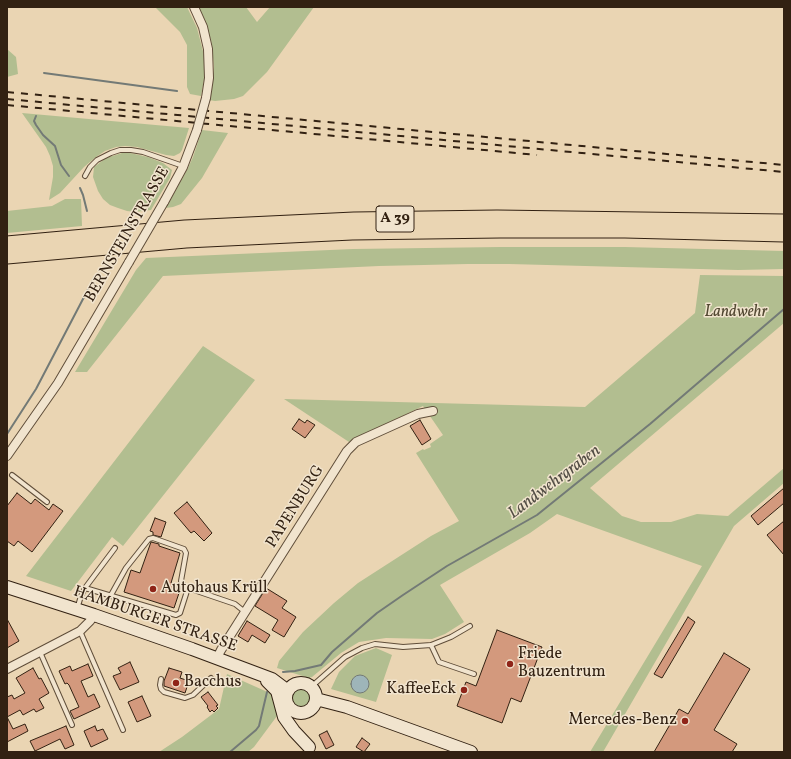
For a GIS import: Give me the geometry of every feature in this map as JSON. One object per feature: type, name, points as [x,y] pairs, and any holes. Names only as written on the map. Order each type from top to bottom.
[{"type":"highway","name":"A 39","points":[[7,244],[185,228],[354,220],[505,218],[784,222]]},
{"type":"highway","name":"A 39","points":[[7,256],[171,242],[352,232],[601,230],[784,234]]},
{"type":"main road","name":"HAMBURGER STRASSE","points":[[7,587],[94,614],[217,658],[272,679],[288,690]]},
{"type":"main road","points":[[259,674],[277,691],[284,717],[310,750]]},
{"type":"main road","points":[[297,683],[307,684],[311,687],[316,695],[312,708],[304,712],[300,712],[291,708],[288,704],[286,695],[288,690],[297,683]]},
{"type":"main road","points":[[316,699],[347,707],[471,752]]},
{"type":"main road","points":[[300,712],[303,732],[310,750]]},
{"type":"street","name":"BERNSTEINSTRASSE","points":[[7,456],[58,383],[164,202],[183,166],[197,130],[206,98],[209,78],[208,49],[203,27],[194,7]]},
{"type":"street","name":"PAPENBURG","points":[[217,658],[347,451],[356,442],[418,414],[433,411]]},
{"type":"street","points":[[7,669],[80,631],[90,621],[94,614]]},
{"type":"lane","points":[[85,176],[90,167],[97,160],[104,155],[120,150],[143,152],[183,166]]},
{"type":"lane","points":[[12,475],[47,502]]},
{"type":"lane","points":[[111,595],[126,568],[149,539],[153,538],[184,549],[186,553],[181,581],[183,585],[235,604],[245,612]]},
{"type":"lane","points":[[77,609],[85,588],[114,548]]},
{"type":"lane","points":[[85,588],[176,615],[180,613],[188,588]]},
{"type":"lane","points":[[311,687],[345,657],[362,648],[375,644],[403,647],[431,645],[451,637],[470,626]]},
{"type":"lane","points":[[80,631],[123,730]]},
{"type":"lane","points":[[431,645],[439,662],[474,674]]},
{"type":"lane","points":[[40,652],[72,725]]},
{"type":"lane","points":[[161,679],[161,689],[164,692],[185,698],[193,695],[211,678]]},
{"type":"green space","points":[[155,7],[187,7],[197,28],[204,55],[204,80],[201,96],[190,94],[187,87],[187,45],[180,32]]},
{"type":"green space","points":[[198,7],[246,7],[257,22],[270,7],[314,7],[267,72],[243,96],[234,99],[215,101],[209,100],[214,67],[211,40]]},
{"type":"green space","points":[[7,49],[16,57],[18,74],[7,77]]},
{"type":"green space","points":[[22,113],[189,128],[180,153],[174,156],[137,147],[116,147],[105,151],[96,157],[84,167],[60,193],[49,200],[53,177],[53,166],[50,156],[46,147]]},
{"type":"green space","points":[[202,130],[228,133],[202,178],[181,204],[166,208],[193,157]]},
{"type":"green space","points":[[122,153],[130,153],[148,157],[163,163],[172,170],[170,178],[151,210],[135,212],[118,208],[110,205],[103,199],[98,191],[93,177],[94,167],[106,158]]},
{"type":"green space","points":[[65,199],[81,199],[82,226],[7,233],[7,211],[52,206]]},
{"type":"green space","points":[[625,247],[784,251],[784,269],[738,270],[468,264],[379,266],[163,276],[87,372],[75,372],[136,270],[146,258],[353,249]]},
{"type":"green space","name":"Landwehr","points":[[700,275],[784,276],[784,323],[590,488],[622,516],[641,522],[671,522],[697,514],[728,516],[784,468],[784,483],[734,526],[603,752],[590,752],[702,566],[557,514],[530,533],[440,585],[464,622],[445,634],[432,639],[386,638],[359,642],[341,653],[309,678],[277,668],[279,661],[303,632],[358,583],[431,536],[459,521],[416,453],[431,447],[430,444],[443,435],[423,406],[349,442],[284,399],[585,407],[695,313]]},
{"type":"green space","points":[[203,346],[255,380],[123,546],[112,537],[71,591],[26,576]]},
{"type":"green space","points":[[376,648],[392,655],[376,702],[331,689],[339,672],[355,656]]},
{"type":"green space","points":[[227,674],[272,694],[277,716],[254,747],[248,752],[159,752],[182,737],[219,709]]},
{"type":"green space","points":[[297,689],[305,689],[310,694],[308,705],[305,707],[297,707],[292,702],[292,694]]},
{"type":"water","points":[[356,675],[364,675],[369,680],[367,691],[364,693],[356,693],[351,688],[351,680]]},
{"type":"building","points":[[299,419],[305,423],[307,420],[315,425],[305,438],[292,429]]},
{"type":"building","points":[[420,420],[431,439],[422,445],[410,426]]},
{"type":"building","points":[[784,488],[784,503],[758,525],[751,516]]},
{"type":"building","points":[[17,493],[31,504],[35,499],[49,510],[53,504],[63,511],[32,552],[18,541],[14,546],[7,541],[7,506]]},
{"type":"building","points":[[187,502],[212,533],[204,541],[194,531],[191,533],[174,513]]},
{"type":"building","points":[[155,518],[166,522],[161,537],[153,535],[153,532],[150,531]]},
{"type":"building","points":[[784,521],[784,555],[767,535]]},
{"type":"building","points":[[151,542],[180,553],[171,583],[181,587],[174,608],[124,592],[131,570],[140,573]]},
{"type":"building","points":[[266,588],[287,601],[282,608],[296,617],[284,637],[272,630],[278,620],[255,606]]},
{"type":"building","points":[[688,617],[695,622],[662,678],[654,674]]},
{"type":"building","points":[[7,619],[19,641],[7,648]]},
{"type":"building","points":[[247,621],[270,635],[265,643],[252,635],[248,642],[238,636]]},
{"type":"building","name":"Friede Bauzentrum","points":[[497,630],[542,647],[521,702],[511,698],[502,723],[457,706],[466,682],[476,686]]},
{"type":"building","points":[[724,653],[750,669],[714,730],[737,744],[732,752],[654,752],[679,709],[688,714]]},
{"type":"building","points":[[130,662],[139,682],[120,690],[113,676],[121,673],[118,668]]},
{"type":"building","points":[[88,664],[93,676],[81,681],[88,697],[94,694],[100,707],[74,719],[70,711],[79,707],[69,685],[67,683],[65,684],[59,671],[70,666],[72,671]]},
{"type":"building","points":[[33,668],[39,679],[41,678],[49,693],[39,699],[44,708],[36,712],[34,709],[23,715],[20,710],[7,717],[7,697],[12,695],[14,699],[25,693],[16,678]]},
{"type":"building","name":"Bacchus","points":[[169,668],[182,672],[180,678],[189,681],[185,693],[164,686],[164,681]]},
{"type":"building","points":[[208,692],[218,705],[216,706],[218,708],[214,712],[212,710],[210,712],[207,707],[208,706],[201,697]]},
{"type":"building","points":[[142,696],[151,716],[137,722],[128,702]]},
{"type":"building","points":[[7,717],[13,729],[25,724],[28,731],[7,742]]},
{"type":"building","points":[[66,726],[74,745],[65,749],[60,739],[35,751],[30,741]]},
{"type":"building","points":[[95,726],[97,731],[103,729],[108,739],[91,747],[84,731]]},
{"type":"building","points":[[327,731],[334,745],[326,749],[319,735]]},
{"type":"building","points":[[362,738],[370,744],[364,752],[356,747]]},
{"type":"waterway","points":[[44,73],[177,91]]},
{"type":"waterway","points":[[36,116],[34,121],[36,125],[43,135],[55,146],[61,165],[69,176]]},
{"type":"waterway","points":[[80,188],[87,211]]},
{"type":"waterway","points":[[7,434],[36,389],[95,276]]},
{"type":"waterway","name":"Landwehrgraben","points":[[283,672],[321,665],[332,652],[377,613],[447,566],[537,515],[650,424],[784,309]]},
{"type":"waterway","name":"Landwehrgraben","points":[[230,752],[259,726],[267,692]]},
{"type":"railway","points":[[7,92],[784,165]]},
{"type":"railway","points":[[7,99],[784,172]]},
{"type":"railway","points":[[7,105],[537,155]]},
{"type":"place","name":"Autohaus Krüll","points":[[153,589]]},
{"type":"place","name":"Friede Bauzentrum","points":[[510,664]]},
{"type":"place","name":"Bacchus","points":[[176,683]]},
{"type":"place","name":"KaffeeEck","points":[[464,690]]},
{"type":"place","name":"Mercedes-Benz","points":[[685,721]]}]
